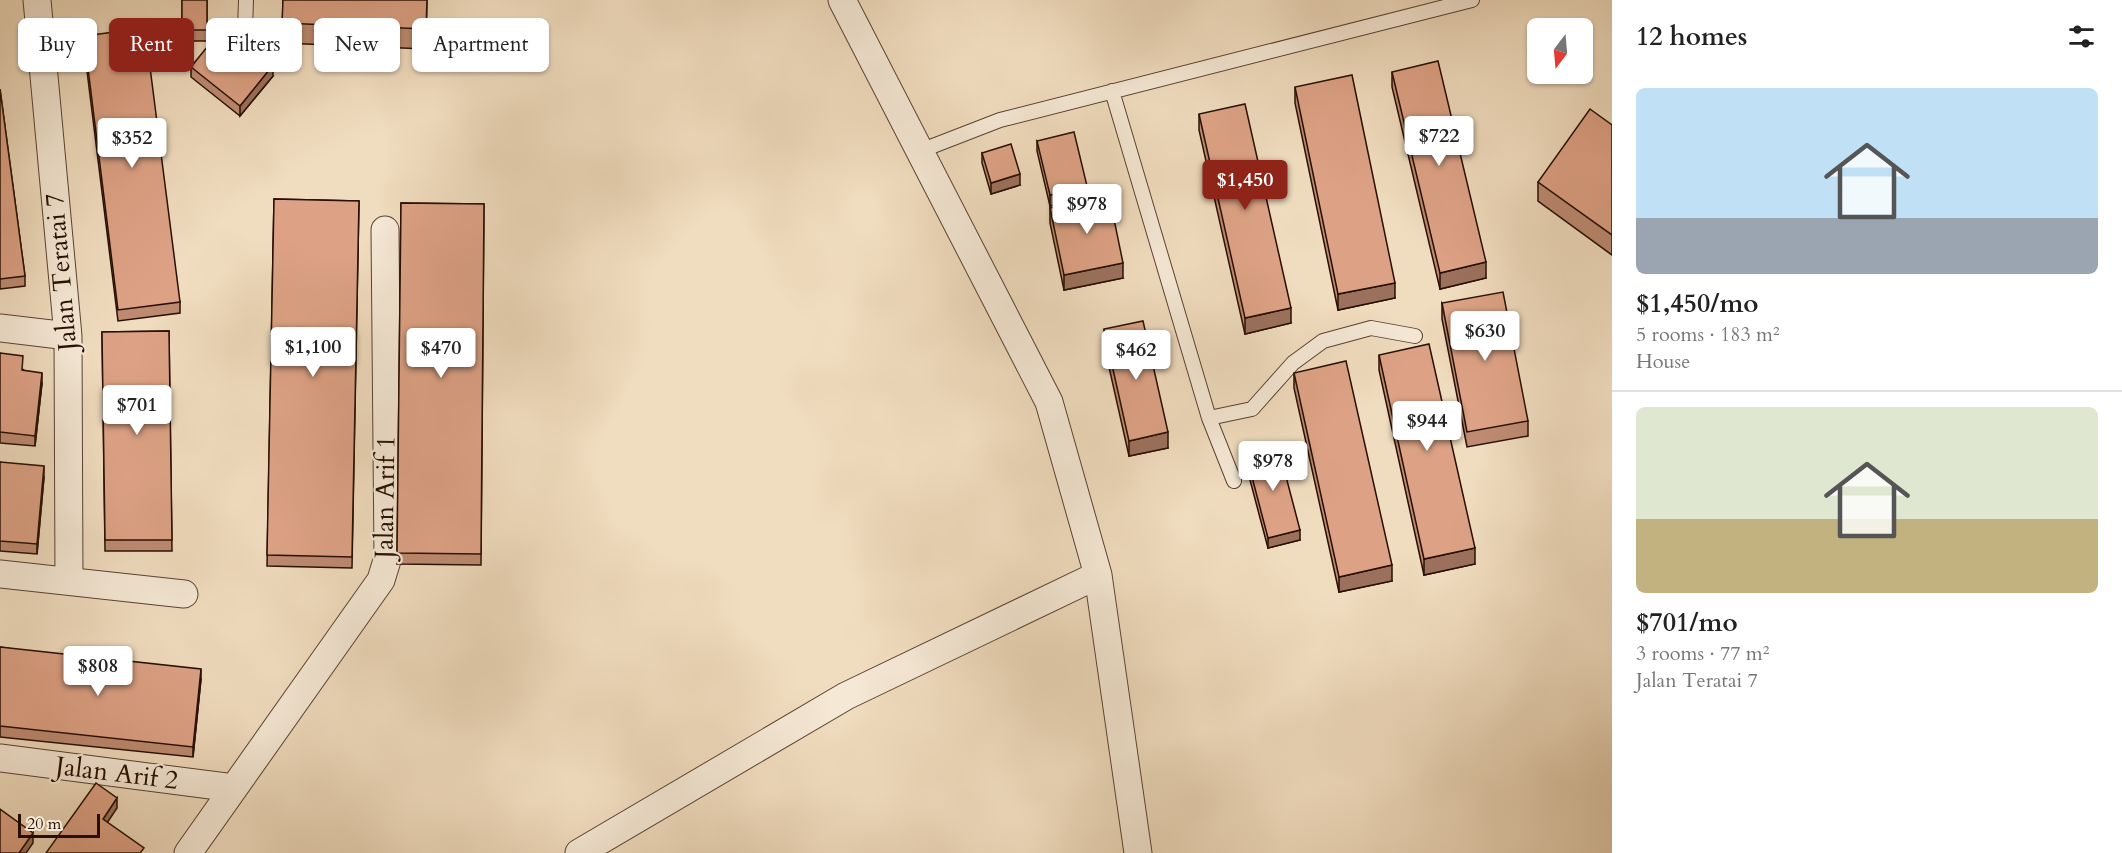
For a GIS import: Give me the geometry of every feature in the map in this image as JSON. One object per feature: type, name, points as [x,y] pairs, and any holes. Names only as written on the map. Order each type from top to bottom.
[{"type":"street","name":"Jalan Teratai 7","points":[[37,0],[68,336],[69,581]]},
{"type":"street","points":[[842,0],[1049,402],[1098,575],[1138,853]]},
{"type":"street","name":"Jalan Arif 1","points":[[188,853],[381,580],[388,557],[385,230]]},
{"type":"street","points":[[0,328],[68,336]]},
{"type":"street","points":[[0,574],[184,594]]},
{"type":"street","points":[[579,853],[846,696],[1098,575]]},
{"type":"street","name":"Jalan Arif 2","points":[[0,758],[234,788]]},
{"type":"lane","points":[[245,18],[246,0]]},
{"type":"lane","points":[[920,151],[1000,120],[1472,0]]},
{"type":"lane","points":[[1112,91],[1209,418],[1234,481]]},
{"type":"lane","points":[[1209,418],[1252,409],[1293,363],[1323,341],[1371,328],[1415,336]]},
{"type":"building","points":[[182,0],[207,0],[206,30],[194,30],[194,18],[182,18]]},
{"type":"building","points":[[283,0],[427,0],[426,18],[412,18],[412,28],[400,28],[400,18],[314,18],[314,24],[302,24],[302,18],[282,18]]},
{"type":"building","points":[[109,33],[109,72],[151,72],[180,302],[118,310],[88,72],[97,72],[97,34]]},
{"type":"building","points":[[206,48],[206,72],[267,72],[240,106],[194,69],[194,63]]},
{"type":"building","points":[[1438,61],[1486,262],[1440,273],[1392,72]]},
{"type":"building","points":[[1352,75],[1395,283],[1338,294],[1295,87]]},
{"type":"building","points":[[0,89],[25,276],[0,279]]},
{"type":"building","points":[[1245,104],[1291,308],[1245,318],[1199,114]]},
{"type":"building","points":[[1590,109],[1612,125],[1612,235],[1538,182]]},
{"type":"building","points":[[1074,132],[1087,186],[1050,195],[1037,141]]},
{"type":"building","points":[[1011,144],[1020,174],[991,183],[982,153]]},
{"type":"building","points":[[1109,195],[1123,263],[1064,275],[1050,208]]},
{"type":"building","points":[[274,199],[359,201],[352,557],[267,555]]},
{"type":"building","points":[[401,203],[484,204],[481,554],[397,553]]},
{"type":"building","points":[[1503,292],[1528,421],[1467,432],[1442,303]]},
{"type":"building","points":[[1143,321],[1168,432],[1129,441],[1104,329]]},
{"type":"building","points":[[169,331],[172,540],[105,540],[102,332]]},
{"type":"building","points":[[1429,344],[1475,548],[1424,559],[1379,355]]},
{"type":"building","points":[[0,353],[23,356],[22,370],[42,373],[35,436],[0,432]]},
{"type":"building","points":[[1346,361],[1392,565],[1339,577],[1294,373]]},
{"type":"building","points":[[1278,446],[1300,530],[1268,538],[1246,454]]},
{"type":"building","points":[[0,462],[44,466],[37,544],[0,541]]},
{"type":"building","points":[[0,647],[201,669],[193,747],[0,726]]},
{"type":"building","points":[[96,783],[117,798],[103,819],[144,848],[140,853],[46,853]]},
{"type":"building","points":[[0,809],[33,833],[19,853],[0,853]]}]
